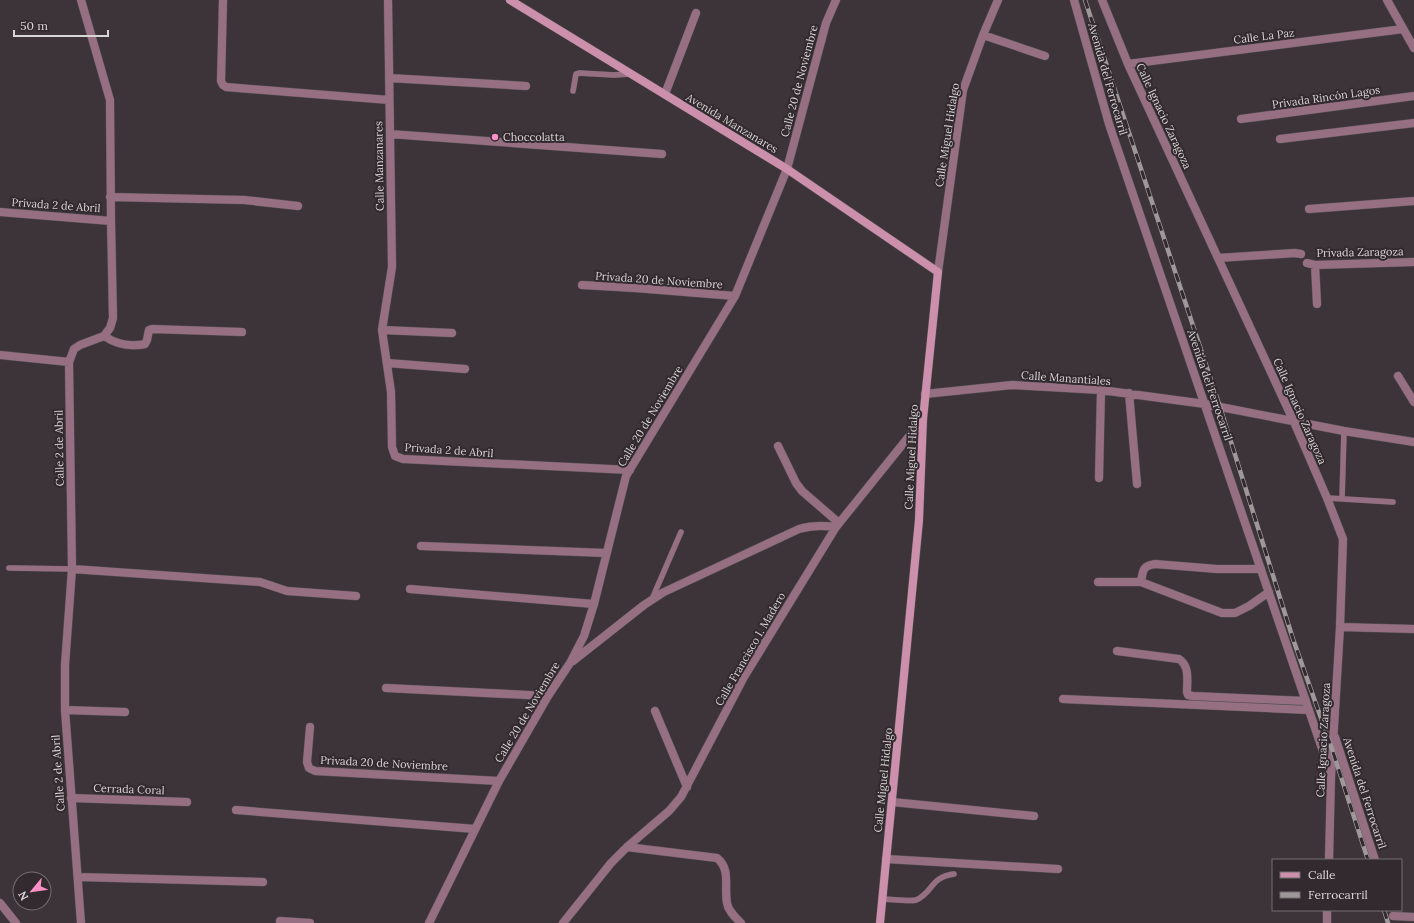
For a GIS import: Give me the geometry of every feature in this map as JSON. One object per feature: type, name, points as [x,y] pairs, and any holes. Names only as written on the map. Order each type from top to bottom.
[{"type":"street","points":[[0,355],[69,362],[74,349],[80,345],[104,336],[110,328],[113,318],[110,220],[110,100],[81,0]]},
{"type":"street","points":[[223,0],[220,81],[223,85],[389,100]]},
{"type":"street","name":"Calle Manzanares","points":[[382,330],[392,267],[388,0]]},
{"type":"street","name":"Avenida Manzanares","points":[[510,0],[787,169],[938,272]]},
{"type":"street","name":"Calle 20 de Noviembre","points":[[429,923],[499,781],[548,696],[570,663],[584,636],[594,604],[626,476],[735,296],[787,169],[826,23],[836,0]]},
{"type":"street","name":"Calle Miguel Hidalgo","points":[[880,923],[919,520],[923,419],[938,272],[963,90],[983,35],[998,0]]},
{"type":"street","name":"Avenida del Ferrocarril","points":[[1074,0],[1109,124],[1331,777]]},
{"type":"street","name":"Calle Ignacio Zaragoza","points":[[1102,0],[1128,64],[1294,422],[1343,539],[1340,627],[1331,777],[1329,859]]},
{"type":"street","points":[[1387,0],[1413,45]]},
{"type":"street","points":[[665,94],[696,13]]},
{"type":"street","name":"Calle La Paz","points":[[1128,64],[1403,29]]},
{"type":"street","points":[[983,35],[1045,56]]},
{"type":"street","points":[[389,78],[526,86]]},
{"type":"street","name":"Privada Rincón Lagos","points":[[1242,119],[1414,96]]},
{"type":"street","points":[[1280,139],[1414,123]]},
{"type":"street","points":[[390,134],[662,154]]},
{"type":"street","points":[[110,196],[244,200],[298,206]]},
{"type":"street","points":[[1309,208],[1414,201]]},
{"type":"street","name":"Privada 2 de Abril","points":[[0,212],[110,220]]},
{"type":"street","name":"Privada Zaragoza","points":[[1218,258],[1295,253],[1301,254]]},
{"type":"street","name":"Privada Zaragoza","points":[[1317,304],[1311,264],[1414,262]]},
{"type":"street","name":"Privada 20 de Noviembre","points":[[582,285],[735,296]]},
{"type":"street","points":[[104,336],[112,342],[140,345],[145,344],[148,332],[152,329],[242,332]]},
{"type":"street","points":[[382,330],[452,333]]},
{"type":"street","name":"Privada 2 de Abril","points":[[382,330],[391,392],[392,448],[395,456],[403,459],[630,470]]},
{"type":"street","name":"Calle 2 de Abril","points":[[69,362],[72,569],[65,665],[65,710],[81,923]]},
{"type":"street","points":[[387,362],[465,369]]},
{"type":"street","points":[[1398,376],[1414,402]]},
{"type":"street","name":"Calle Manantiales","points":[[925,394],[1012,385],[1102,390],[1205,404],[1294,422],[1414,442]]},
{"type":"street","points":[[1099,478],[1102,390]]},
{"type":"street","points":[[1129,393],[1136,484]]},
{"type":"street","name":"Calle Francisco I. Madero","points":[[563,923],[611,863],[627,847],[669,811],[681,798],[744,677],[837,525],[923,419]]},
{"type":"street","points":[[778,446],[796,483],[802,491],[837,525]]},
{"type":"street","points":[[570,663],[652,599],[671,589],[799,529],[811,525],[837,525]]},
{"type":"street","points":[[421,546],[606,553]]},
{"type":"street","points":[[1141,582],[1144,569],[1148,565],[1155,564],[1217,569],[1261,569]]},
{"type":"street","points":[[72,569],[260,582],[287,590],[356,596]]},
{"type":"street","points":[[1098,582],[1141,582],[1222,613],[1235,613],[1249,606],[1269,592]]},
{"type":"street","points":[[410,590],[594,604]]},
{"type":"street","points":[[1340,627],[1414,629]]},
{"type":"street","points":[[1117,651],[1179,659],[1184,663],[1186,668],[1188,695],[1306,701]]},
{"type":"street","points":[[386,688],[548,696]]},
{"type":"street","points":[[1062,699],[1309,710]]},
{"type":"street","points":[[65,710],[125,712]]},
{"type":"street","points":[[655,711],[687,787]]},
{"type":"street","name":"Privada 20 de Noviembre","points":[[310,727],[307,762],[309,768],[315,771],[499,781]]},
{"type":"street","name":"Avenida del Ferrocarril","points":[[1334,733],[1375,859]]},
{"type":"street","name":"Cerrada Coral","points":[[71,798],[187,802]]},
{"type":"street","points":[[892,802],[1034,816]]},
{"type":"street","points":[[236,810],[475,829]]},
{"type":"street","points":[[627,847],[717,858],[722,862],[725,870],[726,903],[733,916],[741,923]]},
{"type":"street","points":[[886,859],[1058,869]]},
{"type":"street","points":[[78,877],[263,882]]},
{"type":"street","points":[[0,903],[16,923]]},
{"type":"street","points":[[1327,911],[1327,923]]},
{"type":"street","points":[[1393,916],[1414,917]]},
{"type":"street","points":[[283,922],[310,923]]},
{"type":"lane","points":[[573,91],[576,74],[579,73],[614,75],[631,74]]},
{"type":"lane","points":[[1342,499],[1344,431]]},
{"type":"lane","points":[[1327,498],[1393,502]]},
{"type":"lane","points":[[652,599],[681,532]]},
{"type":"lane","points":[[9,568],[72,569]]},
{"type":"lane","points":[[882,899],[912,901],[918,899],[940,878],[946,875],[954,874]]},
{"type":"railway","points":[[1085,0],[1220,407],[1293,639],[1333,752],[1368,859]]},
{"type":"railway","points":[[1384,911],[1388,923]]},
{"type":"place","name":"Choccolatta","points":[[495,137]]}]
